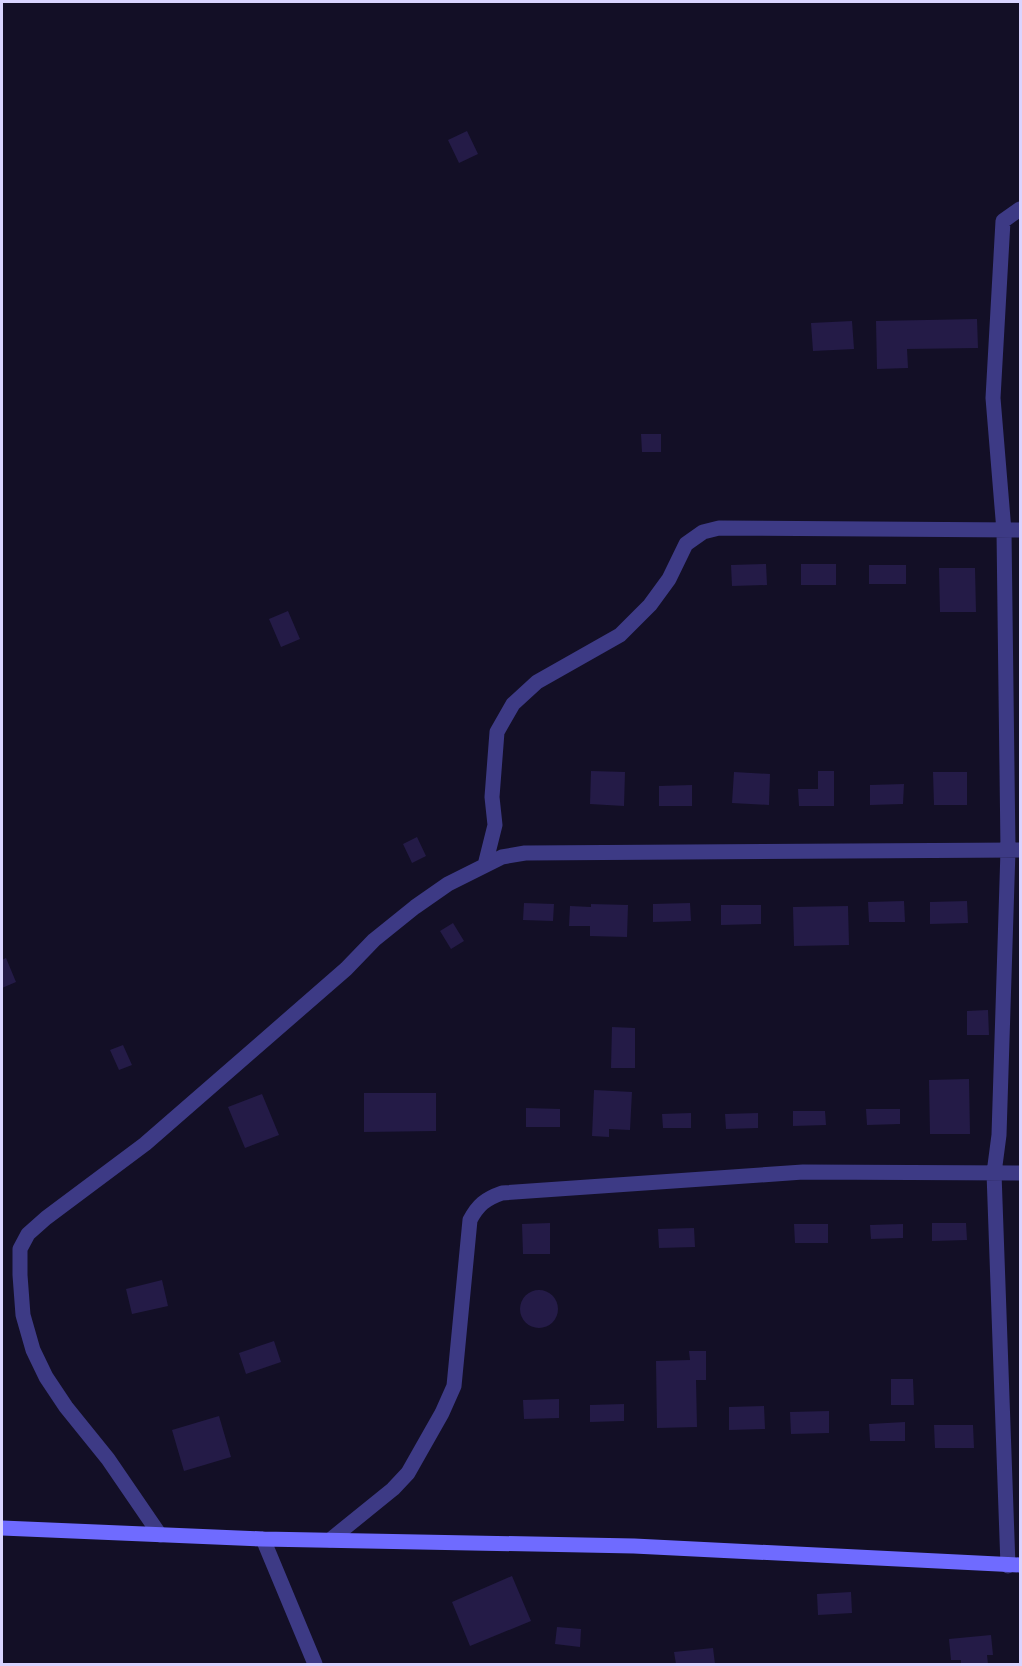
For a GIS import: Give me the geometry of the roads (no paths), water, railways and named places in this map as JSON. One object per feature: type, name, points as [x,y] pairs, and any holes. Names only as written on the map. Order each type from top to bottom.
[{"type":"street","points":[[2,1528],[263,1539],[634,1546],[1014,1566],[994,1173],[999,1136],[1014,850],[1004,531],[993,389],[1003,221],[1020,209]]},
{"type":"street","points":[[485,865],[495,825],[492,797],[497,732],[513,704],[537,682],[620,635],[650,605],[669,579],[686,544],[703,532],[719,528],[1020,530]]},
{"type":"street","points":[[160,1535],[108,1459],[66,1407],[33,1350],[23,1315],[20,1249],[28,1234],[46,1218],[145,1144],[346,969],[374,940],[415,907],[448,884],[485,865],[502,857],[525,853],[1014,850]]},
{"type":"street","points":[[330,1540],[393,1489],[408,1473],[442,1413],[454,1386],[470,1220],[476,1208],[491,1197],[502,1193],[803,1172],[1020,1173]]},
{"type":"street","points":[[263,1539],[315,1665]]}]
